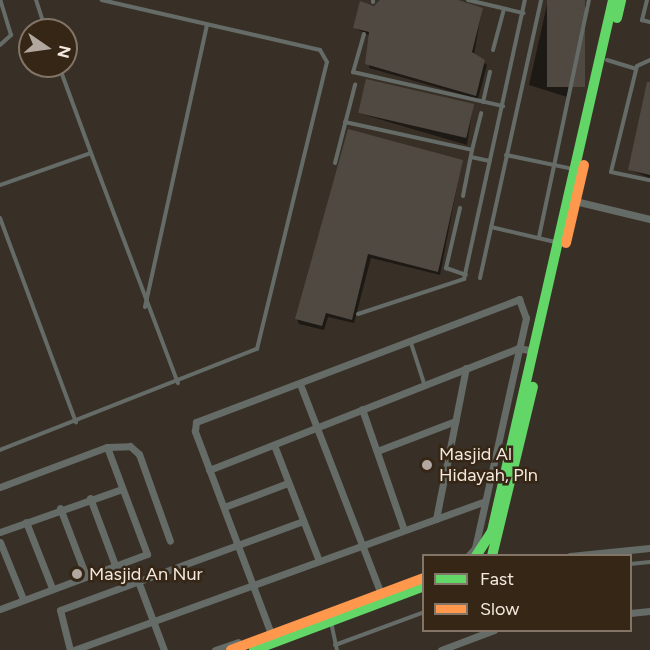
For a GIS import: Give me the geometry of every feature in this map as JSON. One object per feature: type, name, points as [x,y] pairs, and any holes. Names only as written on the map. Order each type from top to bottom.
[{"type":"main road","points":[[492,554],[526,401],[534,351],[614,0]]},
{"type":"main road","points":[[477,554],[492,531],[526,401],[621,0]]},
{"type":"main road","points":[[231,650],[380,592],[422,578]]},
{"type":"main road","points":[[254,650],[422,586]]},
{"type":"street","points":[[575,201],[650,219]]},
{"type":"street","points":[[270,631],[209,470],[196,422],[300,384],[516,298],[526,313],[475,548],[469,554]]},
{"type":"street","points":[[209,470],[424,383],[518,348],[534,351]]},
{"type":"street","points":[[436,519],[466,368]]},
{"type":"street","points":[[300,384],[361,548],[380,592]]},
{"type":"street","points":[[362,410],[404,530]]},
{"type":"street","points":[[376,451],[455,421]]},
{"type":"street","points":[[274,445],[319,561]]},
{"type":"street","points":[[0,487],[107,447],[137,450],[170,541]]},
{"type":"street","points":[[0,609],[147,551],[107,447]]},
{"type":"street","points":[[224,507],[288,483]]},
{"type":"street","points":[[0,532],[60,508],[122,489]]},
{"type":"street","points":[[90,498],[116,565]]},
{"type":"street","points":[[303,521],[58,611],[72,650],[252,584],[361,548],[485,501]]},
{"type":"street","points":[[60,508],[86,576]]},
{"type":"street","points":[[26,522],[52,588]]},
{"type":"street","points":[[0,542],[23,599]]},
{"type":"street","points":[[581,554],[650,548]]},
{"type":"street","points":[[215,650],[380,592],[422,573]]},
{"type":"street","points":[[138,581],[164,650]]},
{"type":"street","points":[[632,613],[650,611]]},
{"type":"street","points":[[441,650],[489,632]]},
{"type":"lane","points":[[0,0],[11,35],[0,45]]},
{"type":"lane","points":[[36,0],[42,18]]},
{"type":"lane","points":[[0,448],[76,422],[252,353],[261,344],[327,62],[320,50],[102,0]]},
{"type":"lane","points":[[468,0],[523,13]]},
{"type":"lane","points":[[358,314],[455,286],[466,275],[525,0]]},
{"type":"lane","points":[[480,278],[541,0]]},
{"type":"lane","points":[[539,237],[556,166],[589,0]]},
{"type":"lane","points":[[647,0],[642,20],[650,22]]},
{"type":"lane","points":[[493,50],[504,9]]},
{"type":"lane","points":[[145,307],[207,25]]},
{"type":"lane","points":[[364,34],[353,72],[502,106]]},
{"type":"lane","points":[[650,60],[641,59],[636,69],[610,172],[650,180]]},
{"type":"lane","points":[[607,60],[636,69]]},
{"type":"lane","points":[[483,102],[490,72]]},
{"type":"lane","points":[[63,78],[145,307],[178,382]]},
{"type":"lane","points":[[335,164],[355,85]]},
{"type":"lane","points":[[463,196],[481,113]]},
{"type":"lane","points":[[345,122],[472,150]]},
{"type":"lane","points":[[0,185],[91,153]]},
{"type":"lane","points":[[506,155],[575,169]]},
{"type":"lane","points":[[471,157],[490,161]]},
{"type":"lane","points":[[460,208],[446,268],[466,275]]},
{"type":"lane","points":[[0,218],[76,422]]},
{"type":"lane","points":[[491,227],[558,243]]},
{"type":"lane","points":[[410,339],[424,383]]},
{"type":"lane","points":[[632,564],[650,562]]},
{"type":"lane","points":[[330,622],[336,648],[422,612]]},
{"type":"building","points":[[380,0],[458,0],[483,8],[472,52],[485,60],[476,96],[365,64],[369,32],[353,28],[360,1],[374,6]]},
{"type":"building","points":[[547,0],[585,0],[585,87],[547,87]]},
{"type":"building","points":[[366,79],[474,104],[466,138],[358,113]]},
{"type":"building","points":[[647,82],[650,82],[650,175],[628,170]]},
{"type":"building","points":[[348,129],[463,160],[438,272],[368,254],[352,320],[326,313],[322,326],[295,319]]},
{"type":"traffic: fast","points":[[477,554],[492,531],[613,0]]},
{"type":"traffic: fast","points":[[617,18],[621,0]]},
{"type":"traffic: fast","points":[[492,554],[533,387]]},
{"type":"traffic: fast","points":[[254,650],[422,587]]},
{"type":"traffic: slow","points":[[566,243],[584,165]]},
{"type":"traffic: slow","points":[[231,650],[422,579]]},
{"type":"place","name":"Masjid Al Hidayah, Pln","points":[[427,465]]},
{"type":"place","name":"Masjid An Nur","points":[[77,574]]}]
